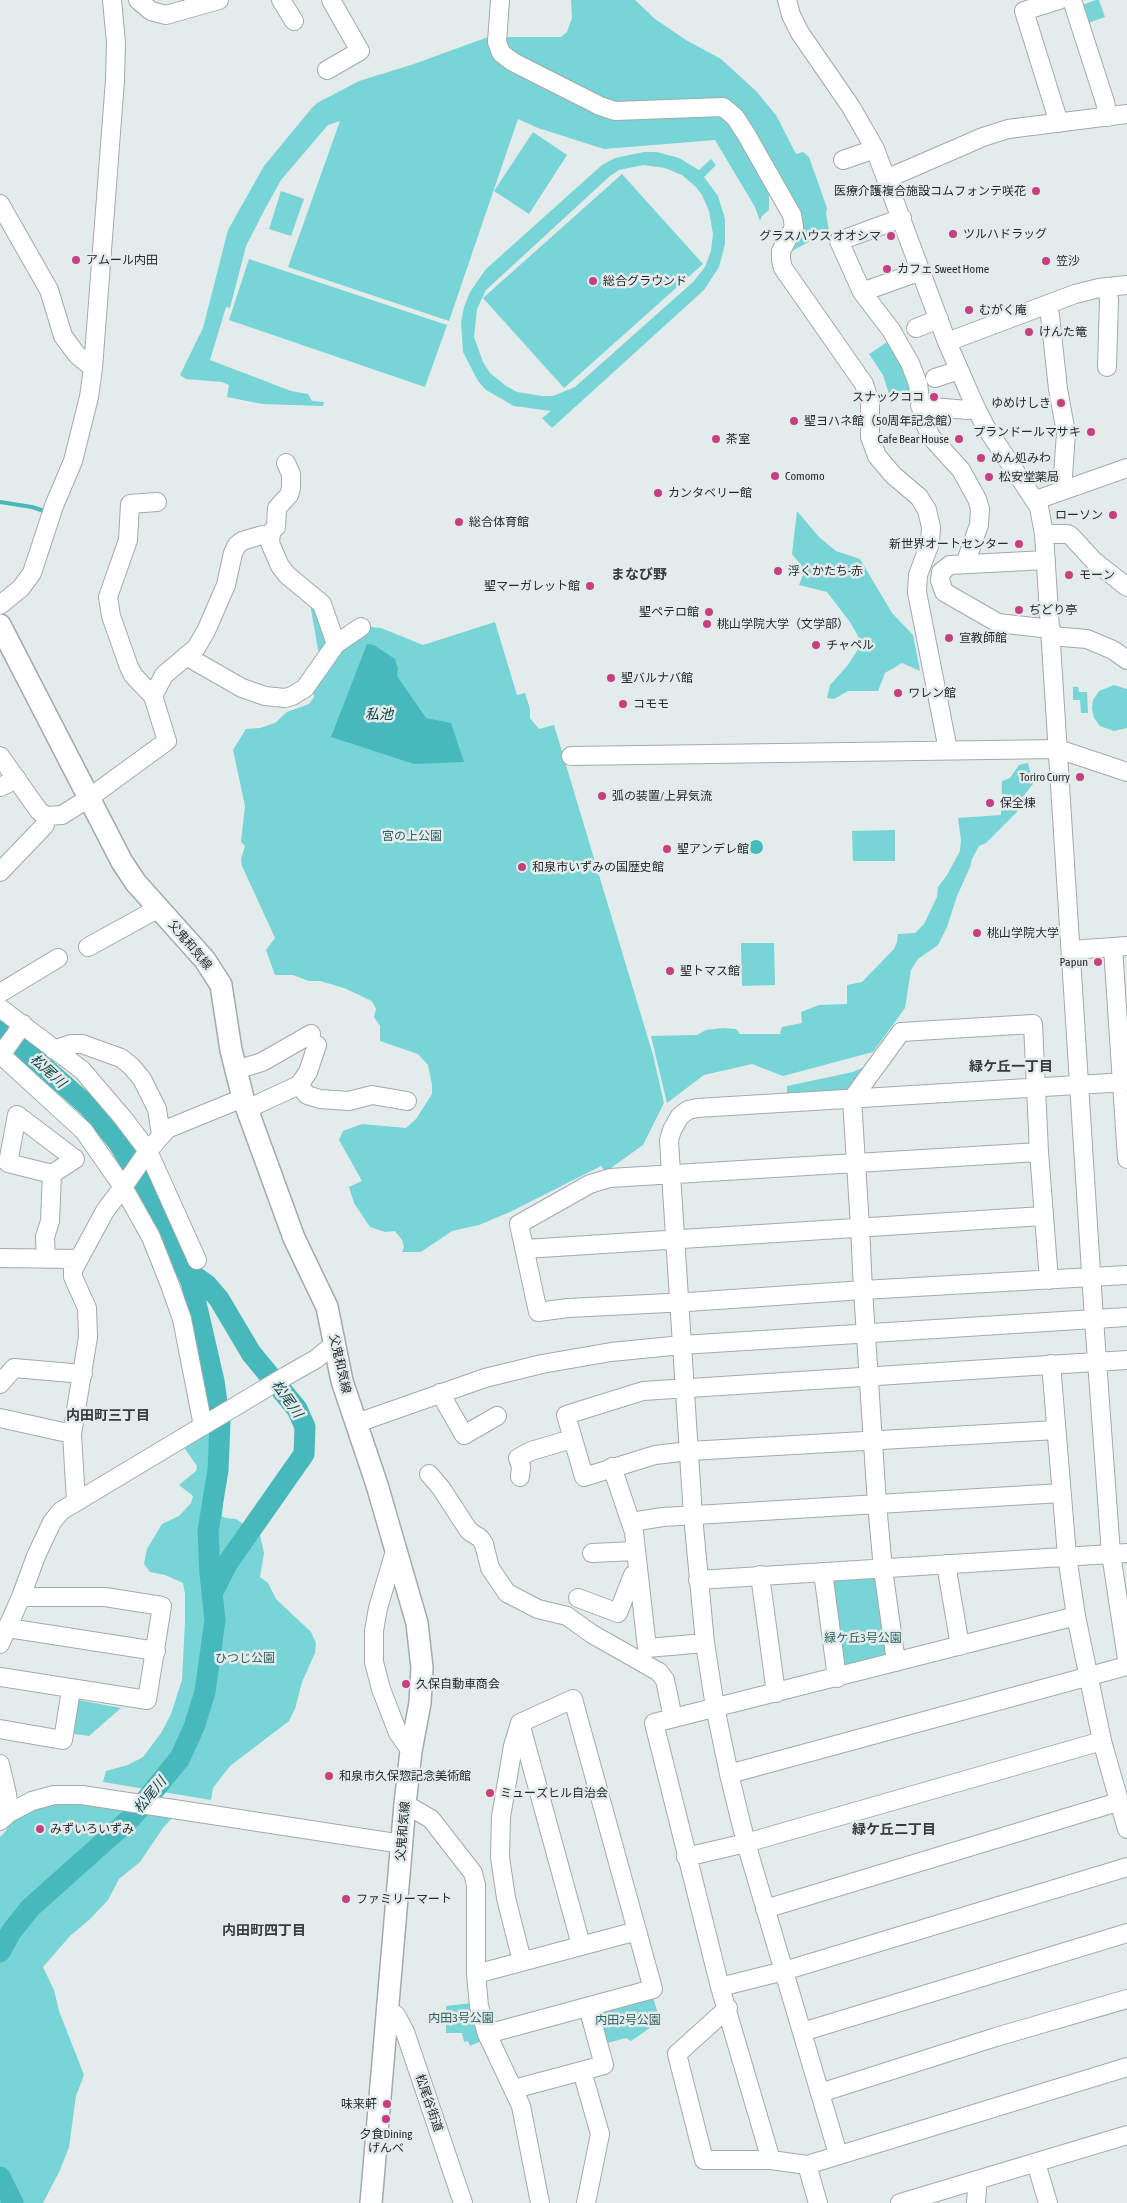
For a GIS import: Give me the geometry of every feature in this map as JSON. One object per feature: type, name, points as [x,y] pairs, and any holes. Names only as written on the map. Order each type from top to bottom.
[{"type":"main road","name":"父鬼和気線","points":[[0,625],[122,862],[136,883],[205,960],[221,986],[236,1070],[245,1103],[294,1238],[327,1307],[342,1380],[357,1423],[417,1623],[421,1648],[420,1703],[411,1751],[405,1804],[386,2009],[371,2203]]},
{"type":"street","points":[[0,605],[21,588],[32,573],[54,506],[73,461],[88,397],[93,368],[115,80],[116,43],[112,0]]},
{"type":"street","points":[[138,0],[151,11],[166,15],[219,0]]},
{"type":"street","points":[[281,0],[294,21]]},
{"type":"street","points":[[327,70],[360,51],[346,14],[331,0]]},
{"type":"street","points":[[500,0],[497,42],[502,53],[513,62],[608,109],[628,111],[711,106],[723,107],[735,117],[746,134],[792,215],[792,232],[782,251],[780,260],[864,384],[870,402],[870,437],[877,456],[893,475],[920,497],[927,510],[930,543],[918,575],[917,592],[948,750]]},
{"type":"street","points":[[787,0],[791,16],[800,32],[852,107],[875,149],[947,342],[974,406],[1036,500],[1044,534],[1096,1361],[1119,1553],[1127,1659]]},
{"type":"street","points":[[1059,0],[1024,11],[1059,123]]},
{"type":"street","points":[[1072,0],[1105,102],[1108,117]]},
{"type":"street","points":[[886,179],[983,137],[1023,126],[1127,114]]},
{"type":"street","points":[[843,160],[875,149]]},
{"type":"street","points":[[0,204],[49,290],[63,336],[77,355],[93,368]]},
{"type":"street","points":[[902,218],[839,241],[862,292],[891,330],[910,363],[918,384],[923,420],[931,437],[961,470],[980,509],[980,525],[965,564]]},
{"type":"street","points":[[862,292],[921,271]]},
{"type":"street","points":[[947,342],[1076,294],[1107,287],[1127,285]]},
{"type":"street","points":[[1107,287],[1109,300],[1107,368]]},
{"type":"street","points":[[1046,305],[1050,315],[1058,389],[1065,424],[1062,490]]},
{"type":"street","points":[[916,328],[939,318]]},
{"type":"street","points":[[935,378],[959,370]]},
{"type":"street","points":[[920,406],[968,410],[974,406]]},
{"type":"street","points":[[269,537],[276,527],[277,508],[289,495],[291,488],[291,474],[286,463]]},
{"type":"street","points":[[1036,500],[1127,468]]},
{"type":"street","points":[[0,756],[39,811],[46,816],[62,815],[89,798],[167,741],[153,696],[144,688],[129,667],[111,616],[108,597],[128,540],[130,504],[157,502]]},
{"type":"street","points":[[1044,534],[1068,534],[1094,561],[1127,587]]},
{"type":"street","points":[[153,696],[164,675],[196,648],[209,626],[226,585],[233,552],[237,545],[242,541],[262,535],[269,537]]},
{"type":"street","points":[[269,537],[280,566],[287,575],[322,604],[336,644]]},
{"type":"street","points":[[1046,560],[950,565],[942,572],[940,580],[944,592],[998,623],[1087,640],[1113,650],[1127,660]]},
{"type":"street","points":[[186,656],[242,688],[265,696],[286,698],[304,688],[336,644],[360,627]]},
{"type":"street","points":[[570,756],[1058,749],[1127,772]]},
{"type":"street","points":[[0,788],[16,779]]},
{"type":"street","points":[[0,872],[45,825],[46,816]]},
{"type":"street","points":[[88,946],[159,908]]},
{"type":"street","points":[[1070,950],[1120,947],[1127,1159]]},
{"type":"street","points":[[0,993],[58,958]]},
{"type":"street","points":[[0,1008],[88,1076],[146,1154],[197,1260]]},
{"type":"street","points":[[896,1662],[883,1569],[877,1504],[852,1099],[901,1032],[1033,1024],[1043,1216],[1049,1280]]},
{"type":"street","points":[[23,1025],[1,1053],[84,1131],[125,1184],[151,1237],[182,1319],[206,1424]]},
{"type":"street","points":[[76,1501],[72,1434],[88,1337],[87,1308],[73,1277],[72,1270],[105,1211],[146,1154],[167,1129],[299,1085],[308,1072],[314,1040],[262,1062],[236,1070]]},
{"type":"street","points":[[54,1050],[71,1044],[82,1044],[112,1054],[132,1066],[142,1079],[157,1109],[161,1135]]},
{"type":"street","points":[[838,2154],[746,1842],[715,1707],[705,1643],[692,1516],[671,1174],[670,1140],[672,1130],[680,1116],[688,1110],[697,1108],[1125,1082]]},
{"type":"street","points":[[299,1085],[307,1095],[320,1098],[349,1101],[372,1095],[407,1101]]},
{"type":"street","points":[[1039,1152],[610,1178],[590,1184],[519,1224],[538,1312],[568,1308],[679,1303],[1127,1275]]},
{"type":"street","points":[[46,1259],[45,1237],[50,1221],[52,1174]]},
{"type":"street","points":[[525,1249],[1043,1216]]},
{"type":"street","points":[[0,1258],[78,1259]]},
{"type":"street","points":[[357,1423],[485,1378],[542,1364],[611,1352],[682,1345],[1127,1317]]},
{"type":"street","points":[[0,1644],[22,1597],[36,1556],[52,1522],[61,1511],[336,1346]]},
{"type":"street","points":[[1056,1430],[689,1451],[655,1455],[584,1477],[566,1415],[643,1391],[1127,1360]]},
{"type":"street","points":[[1051,1364],[1067,1556],[1076,1616],[1087,1676],[1102,1740],[1127,1829]]},
{"type":"street","points":[[0,1384],[14,1368],[83,1374]]},
{"type":"street","points":[[440,1393],[460,1438],[497,1416]]},
{"type":"street","points":[[0,1418],[72,1434]]},
{"type":"street","points":[[520,1477],[521,1467],[518,1458],[531,1451],[572,1439]]},
{"type":"street","points":[[612,1468],[631,1522],[647,1648],[705,1643]]},
{"type":"street","points":[[429,1474],[441,1488],[469,1531],[480,1538],[484,1544],[490,1568],[507,1593],[538,1609],[567,1616],[592,1634],[659,1672],[665,1680],[673,1718]]},
{"type":"street","points":[[631,1522],[663,1517],[1061,1493]]},
{"type":"street","points":[[592,1553],[636,1550]]},
{"type":"street","points":[[395,1551],[378,1608],[374,1631],[374,1662],[381,1689],[398,1733],[411,1751]]},
{"type":"street","points":[[698,1580],[1119,1553]]},
{"type":"street","points":[[946,1564],[960,1646]]},
{"type":"street","points":[[823,1572],[837,1678]]},
{"type":"street","points":[[578,1598],[600,1612],[618,1613],[633,1576],[638,1575]]},
{"type":"street","points":[[760,1575],[776,1693]]},
{"type":"street","points":[[0,1677],[71,1690],[147,1700],[162,1606],[105,1597],[22,1597]]},
{"type":"street","points":[[771,2160],[728,2008],[720,1987],[654,1723],[1076,1616]]},
{"type":"street","points":[[8,1628],[156,1651]]},
{"type":"street","points":[[729,1774],[1127,1666]]},
{"type":"street","points":[[0,1729],[63,1740],[71,1690]]},
{"type":"street","points":[[487,2034],[653,1989],[573,1699],[520,1724],[513,1746],[501,1817],[500,1857],[506,1898],[522,1961]]},
{"type":"street","points":[[520,1724],[581,1945]]},
{"type":"street","points":[[686,1857],[746,1842],[1102,1740]]},
{"type":"street","points":[[0,1764],[7,1794],[4,1817]]},
{"type":"street","points":[[4,1817],[32,1801],[54,1795],[82,1795],[402,1844]]},
{"type":"street","points":[[765,1909],[1118,1802]]},
{"type":"street","points":[[405,1804],[431,1818],[473,1873],[476,1885],[476,1974],[479,2006],[487,2034],[521,2106],[540,2203]]},
{"type":"street","points":[[720,1987],[784,1971],[1127,1867]]},
{"type":"street","points":[[476,1974],[637,1931]]},
{"type":"street","points":[[802,2032],[1127,1933]]},
{"type":"street","points":[[820,2092],[996,2037],[1127,1999]]},
{"type":"street","points":[[514,2089],[604,2065],[588,2007]]},
{"type":"street","points":[[728,2008],[677,2054],[704,2160],[771,2160],[807,2164],[1127,2067]]},
{"type":"street","name":"松尾谷街道","points":[[386,2009],[396,2015],[405,2032],[463,2203]]},
{"type":"street","points":[[582,2071],[600,2134],[586,2203]]},
{"type":"street","points":[[900,2203],[1127,2135]]},
{"type":"street","points":[[1036,2163],[1048,2203]]},
{"type":"street","points":[[807,2164],[818,2203]]},
{"type":"street","points":[[976,2181],[976,2203]]},
{"type":"green space","points":[[571,0],[635,0],[655,19],[686,40],[721,59],[756,91],[776,115],[796,154],[803,152],[809,157],[827,208],[829,231],[788,253],[798,229],[740,114],[618,106],[513,57],[501,37],[561,37],[567,32],[572,18]]},
{"type":"green space","points":[[1099,0],[1105,17],[1085,24],[1079,6]]},
{"type":"green space","points":[[491,36],[492,47],[602,112],[721,111],[769,185],[769,210],[762,216],[760,221],[755,207],[715,140],[604,149],[538,128],[518,119],[449,321],[288,267],[340,121],[328,125],[281,180],[265,209],[246,246],[230,308],[226,307],[210,360],[291,391],[308,394],[312,401],[324,402],[323,406],[262,404],[227,397],[229,385],[222,382],[186,379],[180,375],[203,328],[228,230],[264,166],[311,109],[317,103],[359,81],[411,65]]},
{"type":"green space","points":[[533,132],[567,155],[529,214],[494,191]]},
{"type":"green space","name":"総合グラウンド","points":[[644,152],[657,152],[679,158],[699,170],[711,159],[716,165],[704,177],[718,196],[725,219],[725,244],[719,267],[704,290],[552,428],[542,418],[551,411],[514,406],[486,390],[478,381],[463,352],[461,322],[464,307],[470,292],[486,269],[602,165],[615,158]],"holes":[[[643,165],[665,168],[682,175],[696,187],[709,211],[713,234],[711,251],[705,267],[693,282],[575,387],[553,396],[542,396],[517,392],[506,386],[490,373],[483,362],[474,337],[477,309],[486,290],[610,176],[619,170]]]},
{"type":"green space","name":"総合グラウンド","points":[[622,174],[703,264],[564,388],[483,298]]},
{"type":"green space","points":[[281,191],[304,199],[291,236],[269,229]]},
{"type":"green space","points":[[249,259],[447,325],[425,387],[229,320]]},
{"type":"green space","points":[[892,339],[915,400],[889,394],[883,375],[869,354]]},
{"type":"green space","points":[[797,511],[819,537],[836,551],[860,559],[892,613],[913,635],[920,671],[902,663],[885,673],[878,691],[848,691],[834,699],[827,698],[830,685],[848,665],[862,643],[850,622],[827,592],[799,585],[805,570],[792,554]]},
{"type":"green space","points":[[309,598],[332,644],[320,661]]},
{"type":"green space","name":"宮の上公園","points":[[495,622],[517,695],[525,693],[530,709],[530,718],[539,729],[554,725],[653,1055],[664,1103],[643,1145],[611,1168],[604,1170],[601,1166],[510,1212],[479,1225],[452,1231],[421,1252],[402,1252],[404,1247],[402,1240],[395,1231],[385,1232],[370,1227],[354,1203],[349,1187],[362,1181],[339,1140],[343,1131],[362,1124],[406,1128],[416,1119],[432,1094],[428,1065],[418,1054],[380,1041],[380,1026],[374,1017],[376,1009],[372,1001],[344,988],[320,981],[309,981],[293,975],[275,975],[266,950],[275,938],[242,866],[241,859],[245,846],[241,842],[245,806],[233,750],[246,729],[260,728],[275,723],[287,712],[309,704],[314,697],[312,686],[352,635],[370,627],[381,628],[423,645]]},
{"type":"green space","points":[[1114,685],[1127,689],[1127,728],[1114,731],[1100,726],[1094,718],[1092,709],[1093,700],[1099,691]]},
{"type":"green space","points":[[1073,687],[1078,687],[1079,692],[1087,692],[1088,713],[1081,713],[1080,700],[1073,700]]},
{"type":"green space","points":[[1028,763],[1033,784],[1021,799],[1017,812],[986,843],[979,846],[938,945],[918,959],[911,970],[905,1008],[873,1052],[783,1076],[752,1064],[704,1075],[667,1103],[651,1036],[697,1035],[706,1030],[723,1028],[736,1029],[740,1034],[780,1034],[782,1027],[802,1023],[801,1012],[819,1005],[847,1004],[847,985],[862,982],[894,949],[898,934],[915,933],[924,924],[937,897],[938,887],[960,851],[961,840],[958,818],[1001,815],[1002,781],[1010,778],[1019,765]]},
{"type":"green space","points":[[895,830],[895,861],[853,861],[852,831]]},
{"type":"green space","points":[[741,943],[774,943],[775,985],[742,986]]},
{"type":"green space","points":[[868,1065],[851,1090],[787,1097],[787,1086],[853,1072]]},
{"type":"green space","name":"ひつじ公園","points":[[230,1410],[222,1516],[236,1519],[260,1535],[264,1553],[260,1577],[268,1583],[276,1599],[311,1632],[316,1643],[315,1653],[302,1682],[295,1709],[289,1721],[230,1766],[213,1788],[211,1800],[103,1782],[106,1771],[128,1765],[143,1757],[161,1733],[171,1714],[182,1680],[185,1594],[183,1583],[165,1575],[150,1572],[144,1564],[147,1549],[162,1524],[179,1516],[191,1503],[193,1496],[179,1485],[196,1471],[197,1466],[181,1443]]},
{"type":"green space","name":"緑ケ丘3号公園","points":[[876,1575],[890,1655],[846,1669],[842,1666],[834,1580],[836,1577]]},
{"type":"green space","points":[[73,1699],[121,1708],[89,1736],[67,1733]]},
{"type":"green space","points":[[65,1802],[173,1817],[163,1828],[140,1862],[119,1879],[108,1900],[70,1936],[43,1967],[54,1990],[59,2011],[84,2075],[76,2096],[69,2147],[60,2170],[43,2203],[0,2203],[0,1837],[6,1831],[9,1820],[41,1806]]},
{"type":"green space","name":"内田2号公園","points":[[652,1994],[658,2014],[663,2019],[631,2041],[626,2038],[604,2044],[596,2014]]},
{"type":"green space","name":"内田3号公園","points":[[471,2003],[484,2040],[470,2046],[468,2041],[464,2042],[462,2033],[446,2033],[446,2006]]},
{"type":"water","name":"私池","points":[[367,644],[374,645],[395,659],[398,669],[397,676],[426,718],[451,723],[464,762],[414,764],[331,737]]},
{"type":"water","points":[[753,840],[759,840],[763,847],[759,854],[753,854],[749,850],[749,844]]},
{"type":"waterway","points":[[0,502],[32,507],[47,512]]},
{"type":"waterway","name":"松尾川","points":[[0,1028],[89,1107],[118,1142],[150,1195],[191,1281],[214,1381],[220,1423],[218,1470],[208,1531],[215,1620],[205,1692],[194,1727],[180,1758],[132,1817],[30,1908],[11,1932],[0,1952]]},
{"type":"waterway","name":"松尾川","points":[[186,1270],[207,1285],[219,1299],[251,1353],[297,1409],[305,1427],[304,1454],[227,1564],[213,1592]]},
{"type":"waterway","points":[[0,2177],[13,2203]]},
{"type":"place","name":"医療介護複合施設コムフォンテ咲花","points":[[1036,191]]},
{"type":"place","name":"ツルハドラッグ","points":[[953,234]]},
{"type":"place","name":"グラスハウス オオシマ","points":[[891,236]]},
{"type":"place","name":"アムール内田","points":[[76,260]]},
{"type":"place","name":"笠沙","points":[[1046,261]]},
{"type":"place","name":"カフェ Sweet Home","points":[[887,269]]},
{"type":"place","name":"総合グラウンド","points":[[593,281]]},
{"type":"place","name":"むがく庵","points":[[969,310]]},
{"type":"place","name":"けんた篭","points":[[1029,332]]},
{"type":"place","name":"スナックココ","points":[[934,397]]},
{"type":"place","name":"ゆめけしき","points":[[1061,403]]},
{"type":"place","name":"聖ヨハネ館（50周年記念館）","points":[[794,421]]},
{"type":"place","name":"プランドールマサキ","points":[[1091,432]]},
{"type":"place","name":"茶室","points":[[716,439]]},
{"type":"place","name":"Cafe Bear House","points":[[959,439]]},
{"type":"place","name":"めん処みわ","points":[[981,458]]},
{"type":"place","name":"Comomo","points":[[775,476]]},
{"type":"place","name":"松安堂薬局","points":[[989,477]]},
{"type":"place","name":"カンタベリー館","points":[[658,493]]},
{"type":"place","name":"ローソン","points":[[1113,515]]},
{"type":"place","name":"総合体育館","points":[[459,522]]},
{"type":"place","name":"新世界オートセンター","points":[[1019,544]]},
{"type":"place","name":"浮くかたち-赤","points":[[778,571]]},
{"type":"place","name":"モーン","points":[[1069,575]]},
{"type":"place","name":"聖マーガレット館","points":[[590,586]]},
{"type":"place","name":"ぢどり亭","points":[[1019,610]]},
{"type":"place","name":"聖ペテロ館","points":[[709,612]]},
{"type":"place","name":"桃山学院大学（文学部）","points":[[707,624]]},
{"type":"place","name":"宣教師館","points":[[949,638]]},
{"type":"place","name":"チャペル","points":[[816,645]]},
{"type":"place","name":"聖バルナバ館","points":[[611,678]]},
{"type":"place","name":"ワレン館","points":[[898,693]]},
{"type":"place","name":"コモモ","points":[[623,704]]},
{"type":"place","name":"Toriro Curry","points":[[1080,777]]},
{"type":"place","name":"弧の装置/上昇気流","points":[[602,796]]},
{"type":"place","name":"保全棟","points":[[990,803]]},
{"type":"place","name":"聖アンデレ館","points":[[667,849]]},
{"type":"place","name":"和泉市いずみの国歴史館","points":[[522,867]]},
{"type":"place","name":"桃山学院大学","points":[[977,933]]},
{"type":"place","name":"Papun","points":[[1098,962]]},
{"type":"place","name":"聖トマス館","points":[[670,971]]},
{"type":"place","name":"久保自動車商会","points":[[406,1684]]},
{"type":"place","name":"和泉市久保惣記念美術館","points":[[329,1776]]},
{"type":"place","name":"ミューズヒル自治会","points":[[490,1793]]},
{"type":"place","name":"みずいろいずみ","points":[[40,1829]]},
{"type":"place","name":"ファミリーマート","points":[[346,1899]]},
{"type":"place","name":"味来軒","points":[[387,2104]]},
{"type":"place","name":"夕食Dining げんべ","points":[[386,2119]]},
{"type":"district","name":"まなび野","points":[[639,575]]},
{"type":"district","name":"緑ケ丘一丁目","points":[[1011,1067]]},
{"type":"district","name":"内田町三丁目","points":[[108,1416]]},
{"type":"district","name":"緑ケ丘二丁目","points":[[894,1830]]},
{"type":"district","name":"内田町四丁目","points":[[264,1931]]}]
